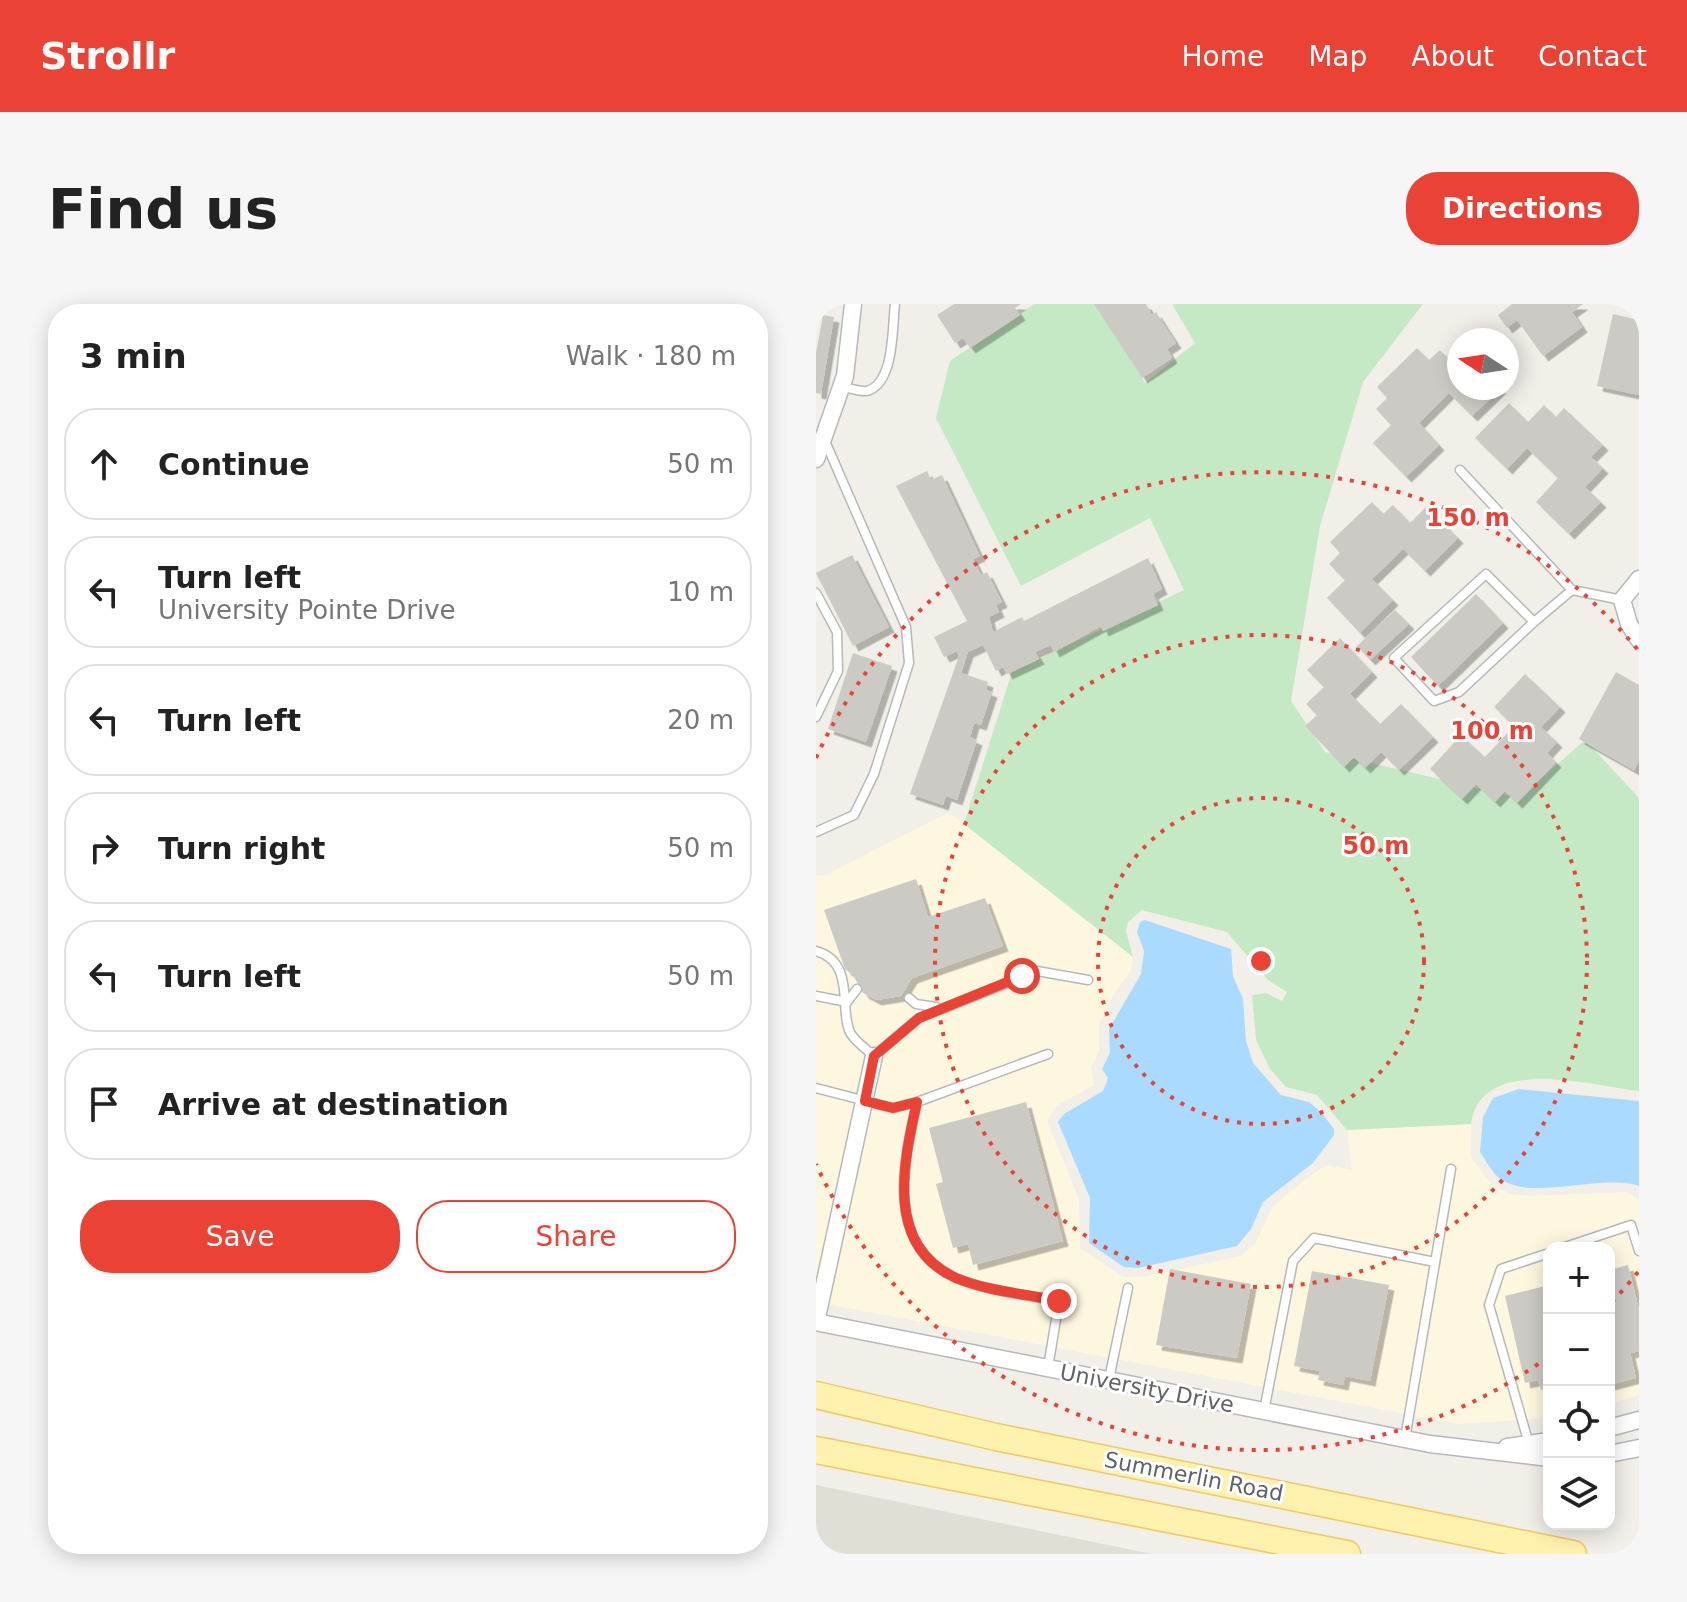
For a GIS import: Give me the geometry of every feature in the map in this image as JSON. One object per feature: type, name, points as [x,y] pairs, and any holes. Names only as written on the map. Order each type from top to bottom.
[{"type":"main road","name":"Summerlin Road","points":[[816,1394],[996,1437],[1573,1554]]},
{"type":"main road","points":[[816,1450],[1347,1554]]},
{"type":"street","points":[[816,459],[841,387],[850,348],[853,304]]},
{"type":"street","points":[[1639,579],[1622,600],[1629,624],[1639,640]]},
{"type":"street","points":[[816,1322],[874,1056]]},
{"type":"street","name":"University Drive","points":[[816,1322],[1405,1439],[1479,1452],[1543,1457]]},
{"type":"street","points":[[1615,1426],[1639,1420]]},
{"type":"street","name":"University Drive","points":[[1479,1452],[1543,1442]]},
{"type":"street","points":[[1615,1453],[1639,1448]]},
{"type":"lane","points":[[841,387],[865,391],[878,384],[887,365],[895,304]]},
{"type":"lane","points":[[816,832],[854,815],[874,774],[909,663],[906,627],[824,437]]},
{"type":"lane","points":[[1460,470],[1572,590],[1622,600]]},
{"type":"lane","points":[[1534,622],[1486,574],[1394,658],[1434,701],[1459,692],[1572,590]]},
{"type":"lane","points":[[816,593],[837,632],[838,671],[816,717]]},
{"type":"lane","points":[[816,951],[822,952],[839,973],[847,1002],[850,1033],[874,1056],[919,1018],[1037,971],[1088,980]]},
{"type":"lane","points":[[847,1002],[857,989]]},
{"type":"lane","points":[[816,996],[847,1002]]},
{"type":"lane","points":[[909,998],[926,1008],[941,1007]]},
{"type":"lane","points":[[816,1088],[893,1108],[1048,1054]]},
{"type":"lane","points":[[917,1102],[903,1203],[908,1229],[918,1250],[937,1267],[958,1278],[1059,1301],[1048,1368]]},
{"type":"lane","points":[[1405,1439],[1451,1169]]},
{"type":"lane","points":[[1580,1242],[1631,1225],[1639,1251]]},
{"type":"lane","points":[[1264,1411],[1293,1261],[1314,1238],[1435,1262]]},
{"type":"lane","points":[[1529,1444],[1489,1305],[1501,1269],[1543,1255]]},
{"type":"lane","points":[[1109,1380],[1128,1288]]},
{"type":"shaded area","points":[[949,812],[1133,957],[1131,970],[1112,997],[1099,1025],[1099,1051],[1091,1068],[1094,1085],[1056,1106],[1047,1121],[1079,1200],[1080,1248],[1123,1277],[1142,1277],[1241,1256],[1255,1244],[1272,1208],[1297,1186],[1326,1165],[1352,1170],[1347,1130],[1471,1124],[1471,1157],[1491,1184],[1509,1194],[1627,1192],[1639,1200],[1639,1395],[1615,1402],[1615,1242],[1543,1242],[1543,1418],[1459,1424],[816,1302],[816,875],[826,875]]},
{"type":"shaded area","points":[[816,1485],[1152,1554],[816,1554]]},
{"type":"green space","points":[[1034,304],[1095,304],[1145,383],[1195,343],[1172,304],[1423,304],[1363,382],[1320,526],[1291,701],[1325,752],[1519,798],[1585,740],[1639,798],[1639,1091],[1567,1080],[1516,1081],[1495,1088],[1479,1102],[1471,1124],[1347,1130],[1317,1095],[1286,1087],[1270,1069],[1256,1040],[1252,995],[1266,993],[1282,1001],[1287,992],[1268,980],[1227,932],[1142,910],[1128,922],[1126,931],[1133,957],[964,824],[1012,672],[1184,590],[1150,518],[1021,586],[936,418],[950,361]]},
{"type":"water","points":[[1145,920],[1231,949],[1233,976],[1243,999],[1246,1041],[1253,1063],[1281,1095],[1309,1102],[1321,1112],[1334,1129],[1334,1135],[1313,1163],[1263,1202],[1251,1229],[1237,1246],[1138,1268],[1124,1267],[1089,1243],[1090,1198],[1058,1122],[1064,1114],[1103,1091],[1108,1078],[1102,1069],[1110,1053],[1109,1029],[1141,974],[1144,951],[1137,932],[1140,922]]},
{"type":"water","points":[[1519,1089],[1639,1101],[1639,1186],[1605,1183],[1527,1188],[1498,1177],[1480,1152],[1483,1117],[1493,1098]]},
{"type":"building","points":[[954,304],[1021,304],[1015,308],[1020,315],[970,348],[963,338],[955,343],[937,315]]},
{"type":"building","points":[[1094,304],[1146,304],[1152,315],[1156,312],[1176,343],[1167,349],[1172,358],[1142,378]]},
{"type":"building","points":[[1512,304],[1583,304],[1572,312],[1582,327],[1543,356],[1517,320],[1507,328],[1498,315]]},
{"type":"building","points":[[1613,314],[1639,320],[1639,395],[1597,386]]},
{"type":"building","points":[[823,315],[834,317],[821,394],[816,393],[816,353]]},
{"type":"building","points":[[1417,348],[1429,360],[1440,350],[1447,357],[1447,395],[1419,423],[1439,445],[1406,477],[1373,443],[1391,425],[1376,409],[1387,398],[1377,387]]},
{"type":"building","points":[[1456,400],[1489,400],[1472,416]]},
{"type":"building","points":[[1509,403],[1528,422],[1544,405],[1556,417],[1564,408],[1603,445],[1591,457],[1603,468],[1585,487],[1601,502],[1569,534],[1536,502],[1558,478],[1527,448],[1507,469],[1475,438]]},
{"type":"building","points":[[927,471],[931,480],[942,475],[980,556],[973,559],[981,575],[987,572],[1002,602],[996,605],[999,612],[989,617],[993,632],[1022,617],[1024,621],[1148,558],[1162,589],[1153,594],[1158,605],[1103,631],[1101,626],[1054,652],[1051,645],[1035,652],[1039,659],[1007,674],[1003,667],[996,671],[983,645],[968,652],[961,673],[988,682],[986,690],[992,692],[981,725],[974,723],[970,737],[977,740],[957,800],[946,796],[943,805],[910,794],[959,656],[957,651],[944,657],[934,637],[967,621],[896,486]]},
{"type":"building","points":[[1372,502],[1383,514],[1393,505],[1410,523],[1427,506],[1458,538],[1425,571],[1403,549],[1372,579],[1393,600],[1360,633],[1327,598],[1345,580],[1329,564],[1340,553],[1330,542]]},
{"type":"building","points":[[852,555],[889,627],[853,646],[816,573]]},
{"type":"building","points":[[1476,594],[1503,623],[1438,686],[1411,657]]},
{"type":"building","points":[[1395,610],[1409,624],[1370,660],[1357,646]]},
{"type":"building","points":[[1340,638],[1372,672],[1350,694],[1380,724],[1401,704],[1433,737],[1399,770],[1381,752],[1365,768],[1354,757],[1344,767],[1305,726],[1317,715],[1306,704],[1324,687],[1307,670]]},
{"type":"building","points":[[853,653],[892,666],[866,742],[828,729]]},
{"type":"building","points":[[1616,672],[1639,685],[1639,761],[1634,770],[1579,739]]},
{"type":"building","points":[[1525,674],[1560,707],[1541,727],[1557,742],[1547,753],[1556,762],[1517,803],[1505,791],[1495,802],[1476,784],[1462,799],[1430,769],[1461,735],[1485,757],[1514,726],[1494,707]]},
{"type":"building","points":[[916,879],[928,917],[985,898],[1003,946],[912,978],[901,996],[876,1000],[863,993],[853,975],[845,969],[824,910]]},
{"type":"building","points":[[1026,1102],[1063,1241],[973,1265],[968,1244],[953,1248],[936,1184],[943,1182],[929,1128]]},
{"type":"building","points":[[1628,1265],[1639,1310],[1639,1351],[1630,1353],[1636,1378],[1615,1383],[1615,1314],[1615,1268]]},
{"type":"building","points":[[1170,1269],[1251,1284],[1237,1358],[1156,1345]]},
{"type":"building","points":[[1312,1271],[1389,1285],[1370,1381],[1345,1376],[1343,1385],[1318,1380],[1320,1371],[1294,1366]]},
{"type":"building","points":[[1543,1286],[1543,1390],[1538,1380],[1525,1383],[1505,1296]]},
{"type":"route","points":[[1022,976],[919,1018],[874,1056],[865,1101],[893,1108],[917,1102],[903,1203],[908,1229],[918,1250],[937,1267],[958,1278],[1059,1301]]}]
